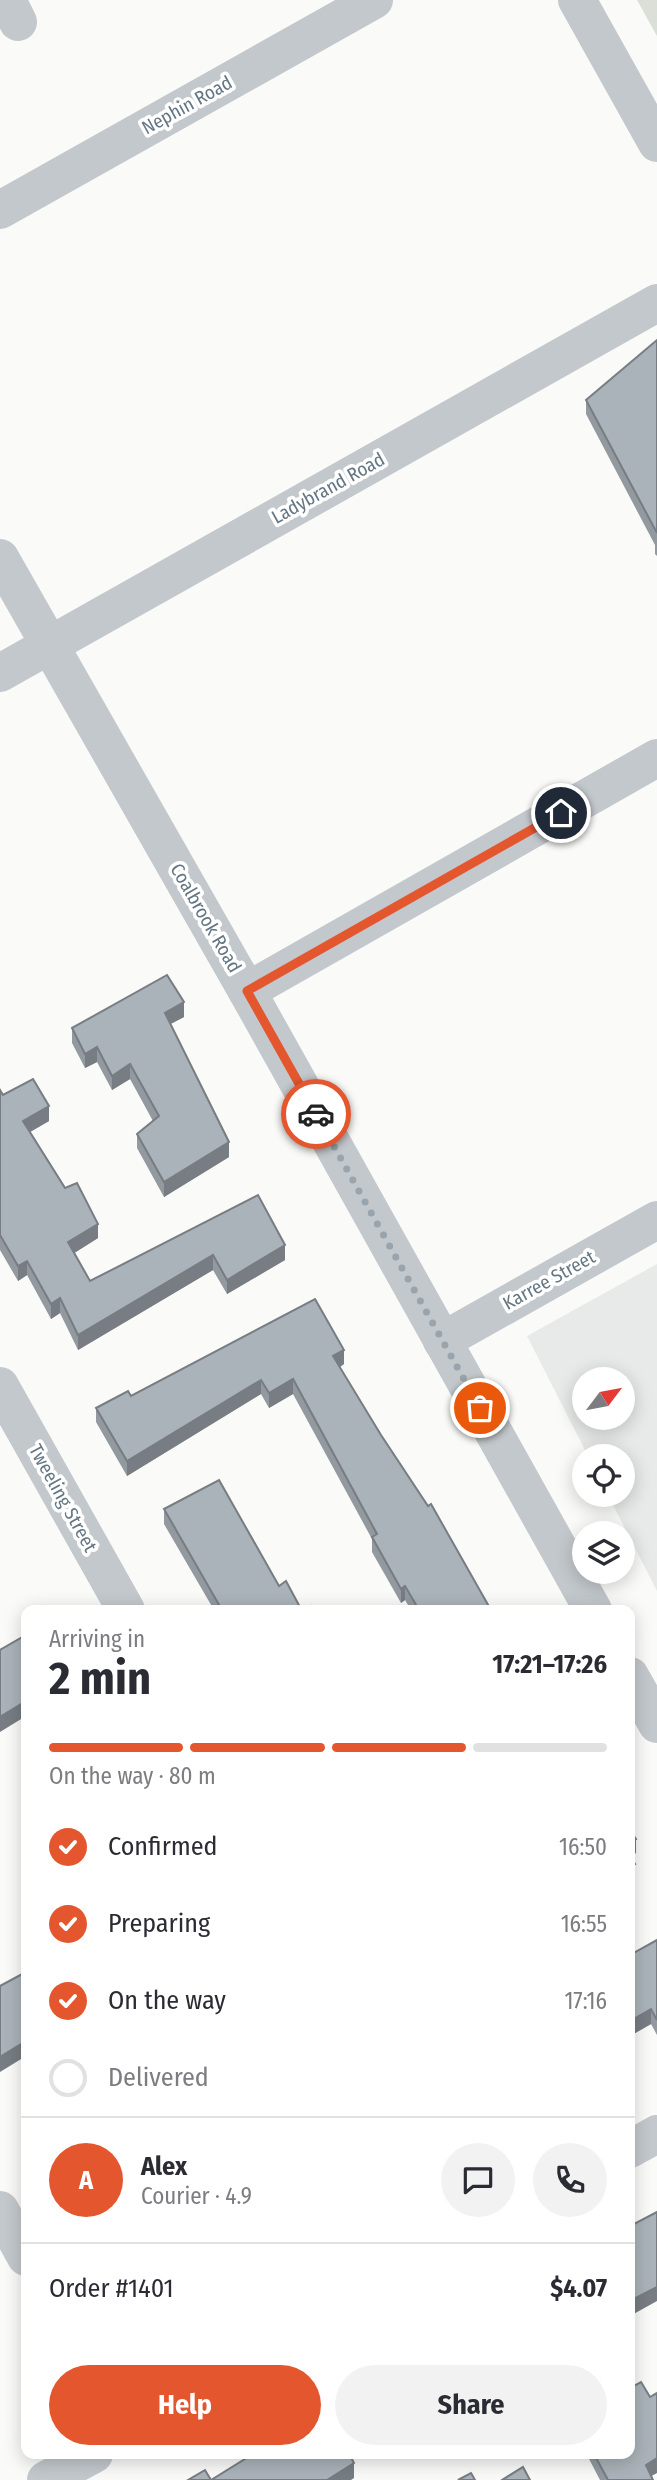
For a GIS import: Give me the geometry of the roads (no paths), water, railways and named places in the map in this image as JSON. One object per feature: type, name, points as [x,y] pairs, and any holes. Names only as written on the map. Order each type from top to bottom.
[{"type":"street","name":"Nephin Road","points":[[0,210],[374,0]]},
{"type":"street","points":[[577,0],[657,143]]},
{"type":"street","name":"Ladybrand Road","points":[[0,673],[657,303]]},
{"type":"street","name":"Coalbrook Road","points":[[0,558],[247,991],[590,1605]]},
{"type":"street","points":[[247,991],[657,758]]},
{"type":"street","name":"Karree Street","points":[[442,1341],[657,1220]]},
{"type":"street","name":"Tweeling Street","points":[[0,1386],[123,1605]]},
{"type":"street","points":[[635,1685],[657,1724]]},
{"type":"street","points":[[635,2146],[657,2134]]},
{"type":"street","points":[[0,2210],[21,2248]]},
{"type":"street","points":[[46,2480],[85,2459]]}]
